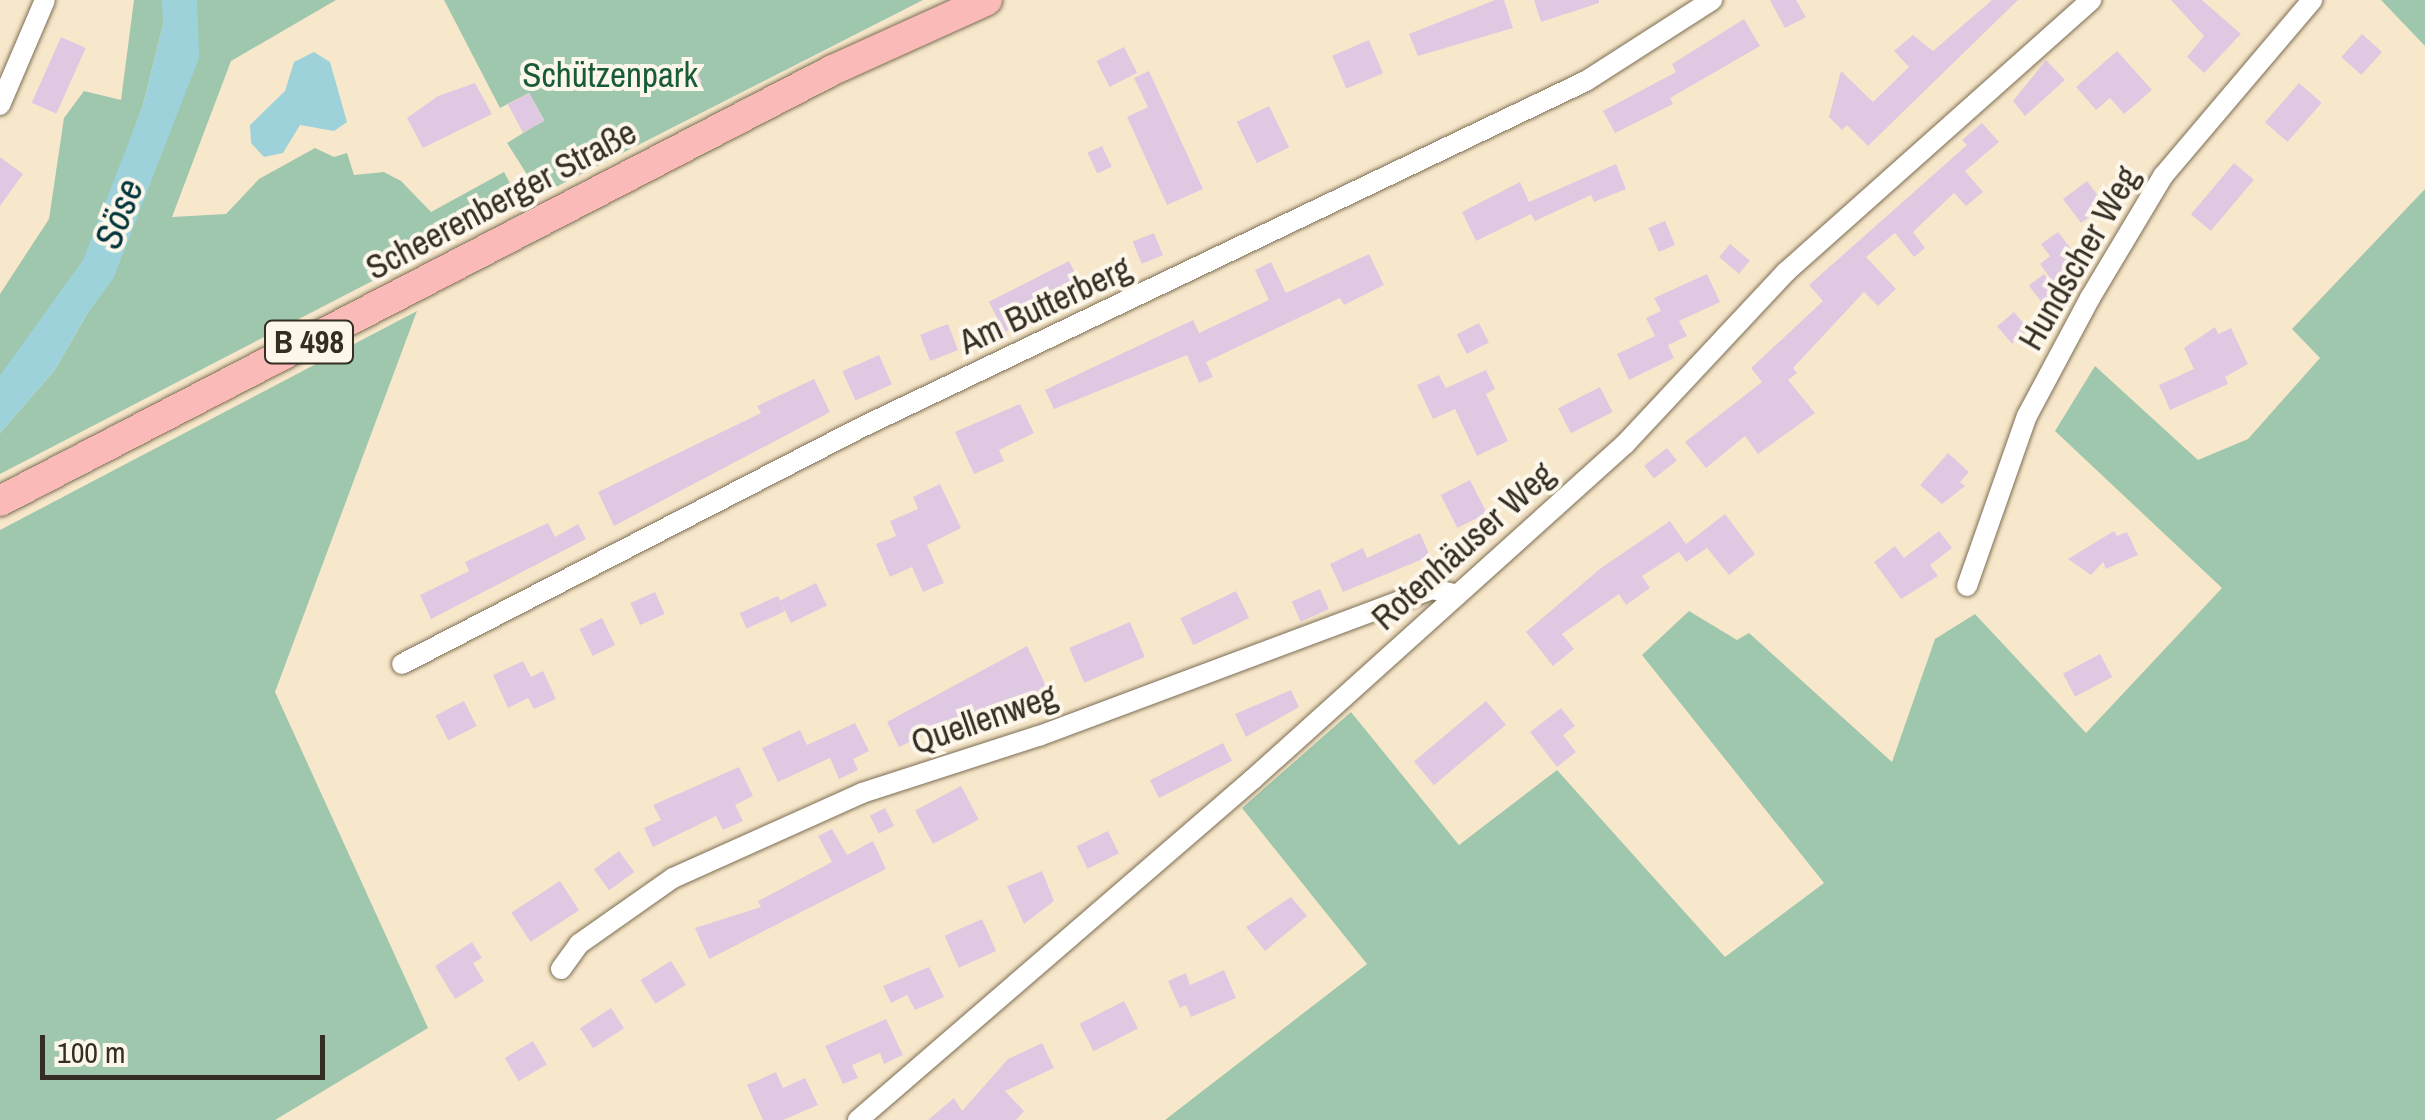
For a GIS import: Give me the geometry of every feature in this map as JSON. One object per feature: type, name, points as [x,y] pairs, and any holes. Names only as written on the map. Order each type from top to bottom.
[{"type":"main road","name":"Scheerenberger Straße","points":[[0,502],[833,70],[987,0]]},
{"type":"street","points":[[0,105],[45,0]]},
{"type":"street","name":"Am Butterberg","points":[[402,664],[860,428],[1586,82],[1712,0]]},
{"type":"street","name":"Rotenhäuser Weg","points":[[858,1120],[1625,444],[1786,272],[2091,0]]},
{"type":"street","name":"Hundscher Weg","points":[[1967,586],[2027,416],[2090,298],[2163,176],[2312,0]]},
{"type":"street","name":"Quellenweg","points":[[561,970],[579,944],[673,878],[799,820],[1432,589],[1457,596]]},
{"type":"green space","points":[[134,0],[169,0],[143,105],[57,339],[0,411],[0,294],[49,219],[64,118],[84,91],[121,100]]},
{"type":"green space","points":[[195,0],[336,0],[231,61],[172,217],[226,214],[259,179],[315,148],[334,157],[347,153],[354,175],[384,172],[401,181],[431,212],[504,172],[521,204],[0,474],[0,433],[54,371],[104,285],[117,211]]},
{"type":"green space","name":"Schützenpark","points":[[444,0],[923,0],[540,195],[507,143],[544,120],[529,93],[500,108]]},
{"type":"green space","points":[[2381,0],[2425,0],[2425,46]]},
{"type":"green space","points":[[2425,189],[2425,1120],[1165,1120],[1367,964],[1242,808],[1351,712],[1459,845],[1557,770],[1725,957],[1824,883],[1642,655],[1689,611],[1737,640],[1749,633],[1892,762],[1935,639],[1975,614],[2086,733],[2222,588],[2055,431],[2095,366],[2198,460],[2248,439],[2320,358],[2292,329]]},
{"type":"green space","points":[[417,311],[275,692],[428,1028],[275,1120],[0,1120],[0,530]]},
{"type":"water","points":[[169,0],[195,0],[117,211],[104,285],[54,371],[0,433],[0,411],[43,363],[76,296],[143,105]]},
{"type":"water","points":[[314,52],[330,62],[347,122],[334,131],[300,125],[283,153],[264,157],[251,143],[250,125],[285,91],[294,62]]},
{"type":"building","points":[[1495,0],[1504,0],[1513,28],[1418,56],[1409,34]]},
{"type":"building","points":[[1534,0],[1599,0],[1599,3],[1541,22]]},
{"type":"building","points":[[1770,0],[1796,0],[1806,17],[1785,28]]},
{"type":"building","points":[[1992,0],[2018,0],[1868,146],[1847,125],[1842,130],[1829,117],[1841,71],[1873,102],[1909,67],[1894,51],[1913,35],[1933,51]]},
{"type":"building","points":[[2171,0],[2202,0],[2241,34],[2204,73],[2187,57],[2204,36]]},
{"type":"building","points":[[1744,19],[1760,46],[1670,98],[1673,104],[1615,133],[1603,111],[1676,72],[1672,64]]},
{"type":"building","points":[[2362,34],[2382,52],[2361,75],[2341,57]]},
{"type":"building","points":[[61,37],[86,48],[56,114],[32,103]]},
{"type":"building","points":[[1369,40],[1383,73],[1346,89],[1332,56]]},
{"type":"building","points":[[1124,47],[1137,73],[1110,87],[1096,61]]},
{"type":"building","points":[[2117,51],[2152,90],[2124,114],[2110,98],[2096,110],[2076,87]]},
{"type":"building","points":[[2046,60],[2065,80],[2025,116],[2013,101]]},
{"type":"building","points":[[694,66],[702,82],[684,91],[676,75]]},
{"type":"building","points":[[1149,71],[1203,189],[1167,205],[1127,117],[1148,107],[1134,78]]},
{"type":"building","points":[[475,83],[492,114],[423,148],[407,118],[438,96]]},
{"type":"building","points":[[2299,83],[2322,103],[2288,142],[2265,122]]},
{"type":"building","points":[[529,93],[544,121],[523,133],[508,104]]},
{"type":"building","points":[[1269,106],[1289,147],[1257,163],[1237,122]]},
{"type":"building","points":[[1982,123],[1999,142],[1965,171],[1983,192],[1966,206],[1954,193],[1913,232],[1925,248],[1914,257],[1895,233],[1866,257],[1896,289],[1878,306],[1864,292],[1793,368],[1797,373],[1788,380],[1815,413],[1758,454],[1745,436],[1706,468],[1685,442],[1762,382],[1751,368],[1823,301],[1809,285],[1967,145],[1962,140]]},
{"type":"building","points":[[1102,146],[1112,167],[1097,174],[1087,153]]},
{"type":"building","points":[[0,157],[23,174],[0,206]]},
{"type":"building","points":[[2234,163],[2254,180],[2211,231],[2191,214]]},
{"type":"building","points":[[1616,164],[1626,189],[1594,202],[1591,195],[1535,221],[1531,214],[1476,241],[1462,212],[1520,182],[1529,202]]},
{"type":"building","points":[[2087,181],[2105,205],[2081,223],[2063,199]]},
{"type":"building","points":[[1665,221],[1675,245],[1659,252],[1648,228]]},
{"type":"building","points":[[2058,232],[2077,256],[2053,282],[2040,264],[2050,256],[2041,244]]},
{"type":"building","points":[[1154,233],[1163,255],[1142,264],[1133,242]]},
{"type":"building","points":[[1730,244],[1750,261],[1739,274],[1719,257]]},
{"type":"building","points":[[1369,254],[1384,285],[1344,305],[1340,298],[1206,362],[1213,377],[1199,383],[1187,355],[1054,409],[1045,390],[1193,320],[1199,333],[1269,300],[1255,270],[1271,262],[1286,293]]},
{"type":"building","points":[[1069,261],[1084,291],[1004,332],[989,302]]},
{"type":"building","points":[[1707,274],[1720,302],[1679,321],[1687,336],[1668,345],[1674,358],[1629,380],[1617,354],[1655,336],[1646,318],[1661,311],[1654,298]]},
{"type":"building","points":[[2044,274],[2057,291],[2041,302],[2029,285]]},
{"type":"building","points":[[2014,312],[2029,330],[2012,344],[1997,326]]},
{"type":"building","points":[[1479,323],[1489,343],[1467,354],[1457,334]]},
{"type":"building","points":[[948,324],[958,350],[930,361],[920,335]]},
{"type":"building","points":[[2215,327],[2218,334],[2231,328],[2248,364],[2225,377],[2228,384],[2170,410],[2159,385],[2194,369],[2184,348]]},
{"type":"building","points":[[879,355],[892,384],[855,401],[842,371]]},
{"type":"building","points":[[1486,370],[1495,389],[1486,394],[1508,441],[1477,456],[1455,409],[1433,419],[1417,385],[1439,375],[1446,388]]},
{"type":"building","points":[[814,379],[830,412],[614,526],[598,492],[761,413],[757,406]]},
{"type":"building","points":[[1600,387],[1613,412],[1571,433],[1558,408]]},
{"type":"building","points":[[1020,404],[1034,433],[999,450],[1004,461],[974,474],[955,432]]},
{"type":"building","points":[[1667,448],[1677,461],[1654,478],[1644,466]]},
{"type":"building","points":[[1948,453],[1969,472],[1960,482],[1965,486],[1942,504],[1920,485]]},
{"type":"building","points":[[1470,480],[1487,513],[1457,528],[1441,495]]},
{"type":"building","points":[[940,484],[961,528],[927,545],[944,583],[923,592],[912,567],[890,577],[876,544],[896,536],[890,521],[918,509],[913,497]]},
{"type":"building","points":[[1725,514],[1755,554],[1729,575],[1707,548],[1686,562],[1679,552],[1642,576],[1650,588],[1626,605],[1619,594],[1562,634],[1574,649],[1553,666],[1526,632],[1601,568],[1670,521],[1686,544]]},
{"type":"building","points":[[548,523],[555,537],[578,524],[586,539],[431,619],[420,595],[469,571],[465,562]]},
{"type":"building","points":[[1939,531],[1952,548],[1930,565],[1938,576],[1901,599],[1874,562],[1895,546],[1904,558]]},
{"type":"building","points":[[2114,531],[2117,536],[2127,532],[2138,555],[2106,569],[2103,562],[2091,575],[2068,559]]},
{"type":"building","points":[[1420,533],[1430,556],[1343,592],[1330,564],[1363,548],[1367,558]]},
{"type":"building","points":[[816,583],[827,605],[791,623],[780,601]]},
{"type":"building","points":[[1320,589],[1329,609],[1301,622],[1292,602]]},
{"type":"building","points":[[1236,591],[1249,618],[1193,645],[1180,618]]},
{"type":"building","points":[[655,592],[665,614],[640,625],[630,603]]},
{"type":"building","points":[[778,596],[785,612],[747,629],[740,613]]},
{"type":"building","points":[[602,618],[615,645],[593,656],[580,629]]},
{"type":"building","points":[[1130,622],[1145,657],[1084,683],[1069,648]]},
{"type":"building","points":[[1027,646],[1048,690],[977,724],[974,718],[953,727],[951,722],[899,747],[887,722]]},
{"type":"building","points":[[2100,654],[2112,677],[2075,697],[2063,674]]},
{"type":"building","points":[[523,661],[531,677],[543,671],[556,699],[534,709],[528,698],[508,708],[493,675]]},
{"type":"building","points":[[1291,690],[1299,707],[1246,737],[1235,714]]},
{"type":"building","points":[[464,701],[477,726],[448,740],[435,716]]},
{"type":"building","points":[[1486,701],[1506,725],[1434,785],[1414,761]]},
{"type":"building","points":[[1561,708],[1575,726],[1563,735],[1576,752],[1557,767],[1530,732]]},
{"type":"building","points":[[855,723],[869,751],[853,759],[858,770],[839,779],[830,758],[778,782],[762,748],[800,730],[807,745]]},
{"type":"building","points":[[1223,743],[1232,761],[1159,798],[1150,780]]},
{"type":"building","points":[[739,767],[753,796],[735,805],[743,821],[723,830],[716,816],[653,847],[644,828],[661,820],[653,805]]},
{"type":"building","points":[[961,786],[979,820],[933,844],[915,810]]},
{"type":"building","points":[[885,808],[894,826],[879,834],[870,816]]},
{"type":"building","points":[[832,829],[847,855],[873,841],[886,869],[709,959],[695,928],[761,907],[758,901],[832,862],[818,836]]},
{"type":"building","points":[[1108,831],[1119,853],[1088,869],[1077,846]]},
{"type":"building","points":[[619,851],[634,872],[609,890],[594,869]]},
{"type":"building","points":[[1042,871],[1054,901],[1024,924],[1007,886]]},
{"type":"building","points":[[560,881],[579,910],[530,942],[511,913]]},
{"type":"building","points":[[1291,897],[1307,916],[1265,951],[1246,927]]},
{"type":"building","points":[[982,919],[996,951],[959,968],[945,936]]},
{"type":"building","points":[[472,942],[482,958],[473,963],[484,981],[455,999],[435,966]]},
{"type":"building","points":[[671,961],[686,985],[655,1004],[640,980]]},
{"type":"building","points":[[929,967],[944,997],[915,1010],[907,995],[891,1003],[883,986]]},
{"type":"building","points":[[1224,970],[1236,998],[1191,1017],[1186,1005],[1180,1008],[1168,981],[1186,973],[1190,985]]},
{"type":"building","points":[[1124,1001],[1138,1029],[1094,1051],[1079,1024]]},
{"type":"building","points":[[611,1008],[624,1028],[593,1048],[580,1028]]},
{"type":"building","points":[[886,1019],[903,1055],[884,1064],[880,1053],[852,1065],[858,1078],[843,1084],[825,1046]]},
{"type":"building","points":[[533,1041],[547,1064],[519,1081],[505,1058]]},
{"type":"building","points":[[1042,1043],[1054,1068],[1005,1091],[1024,1111],[1016,1120],[928,1120],[954,1098],[962,1111],[1008,1059]]},
{"type":"building","points":[[776,1072],[783,1088],[805,1078],[818,1105],[783,1120],[763,1120],[747,1085]]},
{"type":"waterway","name":"Söse","points":[[0,404],[98,268],[181,54],[179,0]]}]
